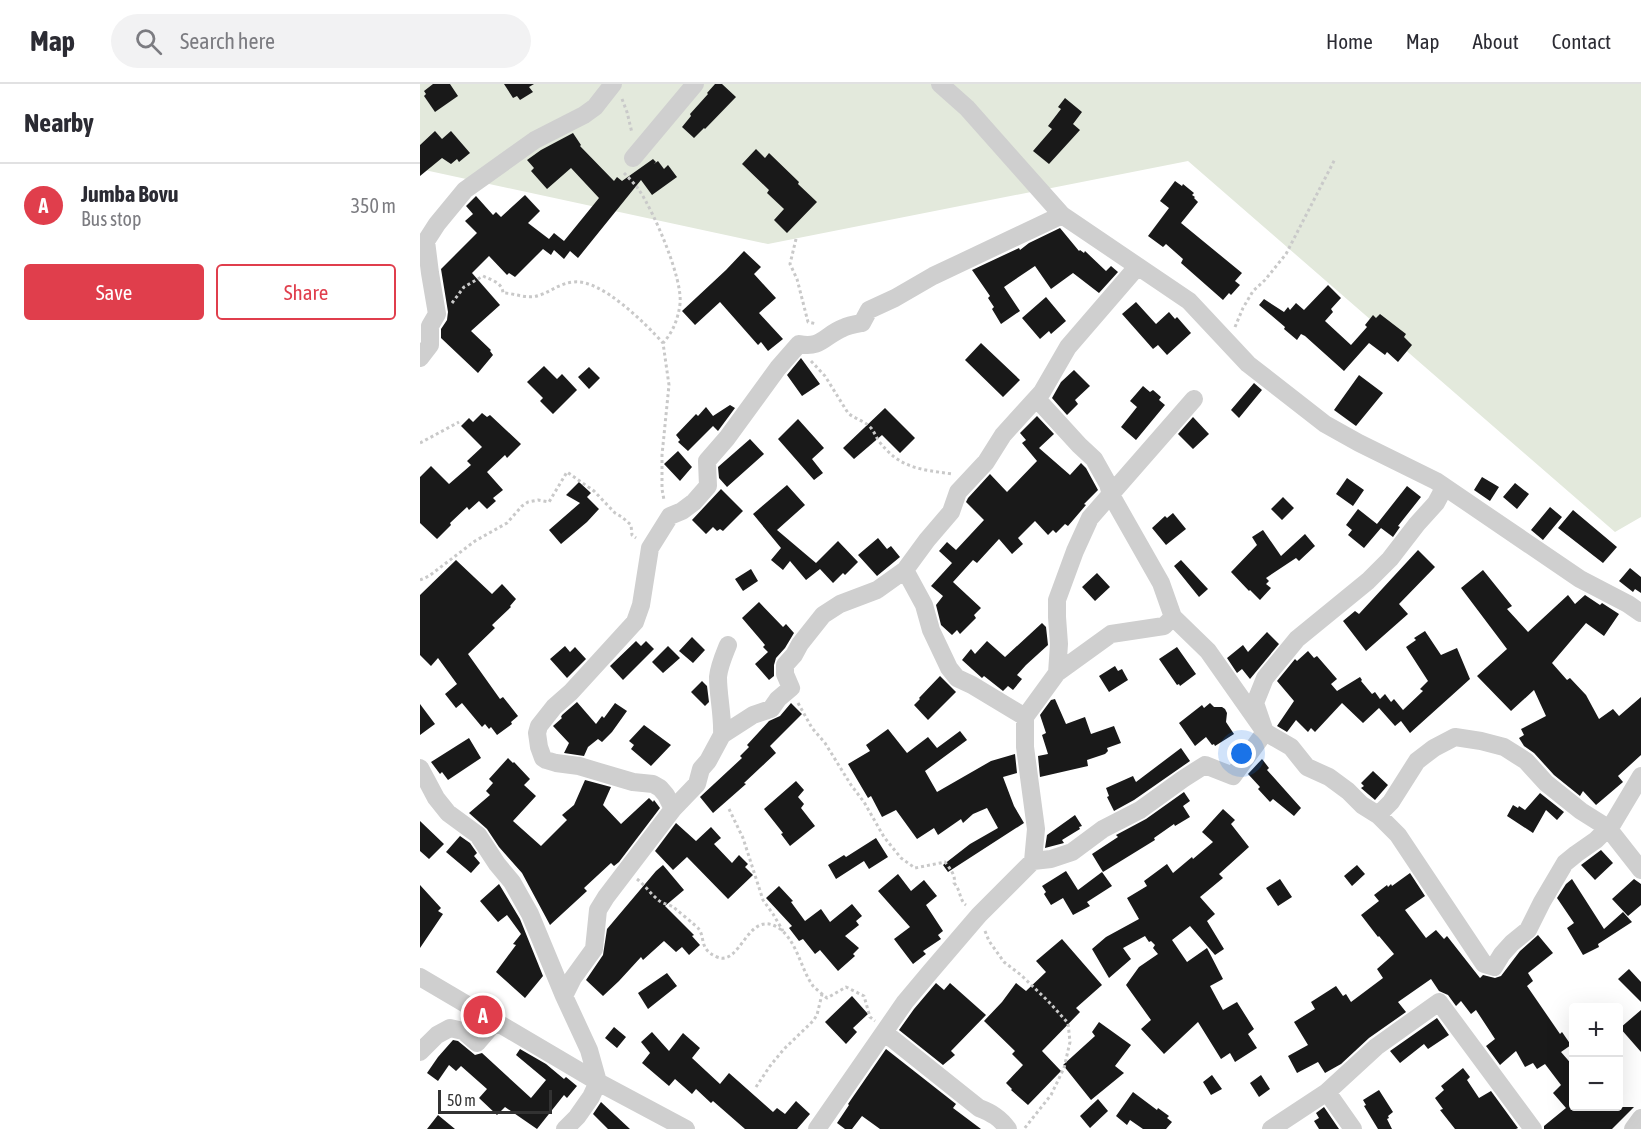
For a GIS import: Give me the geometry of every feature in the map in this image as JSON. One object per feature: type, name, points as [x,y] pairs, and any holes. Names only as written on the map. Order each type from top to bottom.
[{"type":"street","points":[[633,158],[694,84]]},
{"type":"street","points":[[940,84],[967,108],[1062,214],[1188,302],[1255,370],[1325,424],[1436,481],[1580,579],[1641,613]]},
{"type":"street","points":[[420,358],[430,345],[430,326],[437,314],[426,241],[437,224],[465,190],[535,140],[584,116],[616,89]]},
{"type":"street","points":[[673,809],[666,795],[653,784],[633,782],[579,766],[546,760],[543,758],[537,738],[539,726],[554,707],[571,692],[635,622],[641,605],[650,548],[670,516],[694,502],[708,486],[707,460],[727,438],[778,368],[799,344],[816,345],[843,328],[862,323],[869,310],[933,276],[1062,214]]},
{"type":"street","points":[[564,996],[573,978],[594,949],[598,910],[673,809],[697,784],[700,770],[723,735],[753,715],[771,709],[778,699],[791,688],[785,674],[785,665],[823,615],[840,604],[877,590],[905,570],[951,512],[958,492],[986,462],[1003,435],[1037,399],[1068,348],[1137,267]]},
{"type":"street","points":[[1037,399],[1094,459],[1108,484],[1111,495],[1161,583],[1173,617],[1208,651],[1265,732],[1291,747],[1307,766],[1329,777],[1378,815],[1398,835],[1484,964],[1494,967],[1512,943],[1528,930],[1565,863],[1596,840],[1613,823],[1641,776]]},
{"type":"street","points":[[1057,674],[1059,644],[1056,608],[1075,550],[1090,519],[1194,399]]},
{"type":"street","points":[[1265,732],[1255,704],[1265,678],[1297,639],[1390,559],[1436,503],[1444,488]]},
{"type":"street","points":[[905,570],[924,605],[931,630],[949,668],[957,678],[1025,717]]},
{"type":"street","points":[[1033,861],[1036,829],[1025,747],[1025,717],[1057,674],[1111,634],[1164,626],[1173,617]]},
{"type":"street","points":[[723,735],[718,676],[728,645]]},
{"type":"street","points":[[817,1129],[905,1002],[979,915],[1033,861],[1051,859],[1072,852],[1103,829],[1140,810],[1205,765],[1233,776],[1265,732]]},
{"type":"street","points":[[1378,815],[1391,802],[1418,761],[1434,748],[1455,737],[1481,741],[1504,747],[1526,760],[1546,783],[1581,811],[1608,828],[1641,870]]},
{"type":"street","points":[[420,768],[436,798],[448,813],[478,835],[512,882],[530,914],[589,1050],[598,1082],[577,1117],[565,1129]]},
{"type":"street","points":[[420,976],[598,1082],[686,1129]]},
{"type":"street","points":[[1271,1129],[1327,1092],[1376,1047],[1439,1002],[1533,1129]]},
{"type":"street","points":[[420,1052],[437,1035],[450,1028],[463,1030],[477,1043],[495,1022]]},
{"type":"street","points":[[885,1033],[979,1108],[1002,1120],[1008,1129]]},
{"type":"street","points":[[1327,1092],[1353,1129]]},
{"type":"street","points":[[1633,1129],[1641,1118]]},
{"type":"path","points":[[616,89],[627,112],[632,130],[633,158],[623,172],[639,190],[650,209],[678,281],[680,303],[676,321],[671,333],[663,343]]},
{"type":"path","points":[[1226,341],[1253,291],[1286,254],[1335,159]]},
{"type":"path","points":[[796,239],[790,264],[797,279],[808,322],[843,328]]},
{"type":"path","points":[[448,307],[464,287],[483,276],[497,282],[503,288],[503,292],[522,296],[538,296],[561,284],[582,281],[603,291],[642,319],[663,343],[669,385],[663,435],[662,489],[670,516]]},
{"type":"path","points":[[799,344],[825,376],[844,409],[853,417],[865,422],[885,448],[902,463],[919,469],[952,474]]},
{"type":"path","points":[[420,443],[459,422]]},
{"type":"path","points":[[420,580],[429,576],[475,541],[507,523],[528,502],[538,500],[549,502],[567,472],[594,490],[615,513],[631,525],[632,535],[650,548]]},
{"type":"path","points":[[791,688],[812,728],[825,743],[884,837],[901,858],[915,868],[945,862],[953,873],[954,884],[958,887],[962,903],[979,915],[989,941],[1004,962],[1021,975],[1068,1023],[1070,1042],[1064,1068],[1052,1095],[1024,1129]]},
{"type":"path","points":[[729,809],[743,838],[763,900],[774,914],[783,933]]},
{"type":"path","points":[[626,871],[644,884],[660,901],[674,908],[699,929],[702,944],[718,958],[729,957],[737,951],[749,933],[759,926],[768,924],[776,926],[795,950],[814,987],[827,998],[846,987],[864,996],[870,1017],[881,1026],[885,1033]]},
{"type":"path","points":[[756,1087],[784,1049],[813,1021],[822,994]]},
{"type":"shaded area","points":[[420,84],[1641,84],[1641,517],[1615,532],[1188,161],[768,244],[420,169]]},
{"type":"building","points":[[433,84],[450,84],[458,96],[435,112],[424,96],[426,94],[424,91]]},
{"type":"building","points":[[504,84],[534,84],[529,87],[533,92],[520,100],[517,96],[513,98]]},
{"type":"building","points":[[715,84],[722,84],[736,97],[694,138],[682,127]]},
{"type":"building","points":[[1065,98],[1082,112],[1073,124],[1080,130],[1049,164],[1033,151],[1052,129],[1048,126],[1061,109],[1058,107]]},
{"type":"building","points":[[435,131],[442,139],[451,131],[470,153],[459,162],[457,159],[451,164],[442,158],[420,176],[420,145]]},
{"type":"building","points":[[573,133],[580,146],[614,181],[617,177],[622,181],[653,159],[656,162],[654,164],[658,161],[664,169],[668,165],[677,177],[652,195],[641,180],[578,258],[570,251],[564,259],[554,250],[551,255],[543,249],[515,277],[509,273],[507,275],[489,256],[472,273],[500,305],[471,331],[491,350],[493,355],[478,373],[441,338],[441,329],[447,320],[448,312],[441,269],[477,233],[465,221],[473,214],[466,206],[476,196],[493,215],[496,212],[501,217],[525,195],[540,211],[528,223],[549,239],[554,233],[564,241],[599,198],[571,168],[547,189],[531,171],[534,168],[527,160]]},
{"type":"building","points":[[756,149],[765,158],[769,153],[817,202],[787,233],[774,220],[784,209],[767,193],[769,190],[742,164]]},
{"type":"building","points":[[1175,181],[1194,193],[1192,195],[1198,202],[1181,223],[1242,273],[1235,281],[1240,285],[1223,300],[1181,263],[1183,259],[1166,244],[1163,247],[1148,236],[1169,208],[1160,201]]},
{"type":"building","points":[[1060,228],[1079,251],[1084,253],[1085,251],[1106,271],[1111,266],[1118,272],[1099,293],[1073,273],[1051,289],[1035,266],[1004,287],[1020,311],[1001,324],[992,309],[994,307],[988,298],[990,296],[972,270],[1019,248],[1020,250]]},
{"type":"building","points":[[744,251],[761,267],[754,274],[776,298],[759,313],[783,339],[768,351],[761,342],[758,345],[720,302],[695,325],[682,311]]},
{"type":"building","points":[[1328,285],[1341,298],[1331,309],[1333,312],[1325,321],[1351,345],[1367,327],[1365,325],[1373,315],[1376,318],[1380,314],[1406,334],[1404,337],[1412,345],[1398,362],[1387,352],[1385,355],[1369,343],[1344,371],[1305,336],[1301,334],[1297,340],[1259,305],[1264,299],[1284,312],[1288,307],[1290,310],[1296,303],[1304,310]]},
{"type":"building","points":[[1046,297],[1066,321],[1051,334],[1049,331],[1040,339],[1022,318]]},
{"type":"building","points":[[1136,302],[1156,324],[1169,312],[1175,319],[1177,317],[1191,333],[1167,355],[1158,345],[1153,349],[1122,314]]},
{"type":"building","points":[[981,343],[1020,380],[1003,397],[965,360]]},
{"type":"building","points":[[801,358],[820,384],[802,396],[787,375]]},
{"type":"building","points":[[544,366],[557,379],[562,374],[577,390],[553,414],[540,401],[543,398],[527,382]]},
{"type":"building","points":[[589,367],[600,378],[589,389],[578,377]]},
{"type":"building","points":[[1074,370],[1090,386],[1075,400],[1078,404],[1067,415],[1052,398],[1061,382]]},
{"type":"building","points":[[1359,375],[1383,393],[1356,426],[1334,410]]},
{"type":"building","points":[[1254,383],[1262,390],[1239,418],[1231,410]]},
{"type":"building","points":[[1143,386],[1150,392],[1153,390],[1161,397],[1159,400],[1165,405],[1136,440],[1121,427],[1137,407],[1130,401]]},
{"type":"building","points":[[730,405],[735,408],[718,431],[713,426],[688,451],[678,442],[680,440],[676,435],[696,414],[698,416],[706,407],[713,416]]},
{"type":"building","points":[[885,408],[915,438],[900,453],[882,435],[854,459],[843,448]]},
{"type":"building","points":[[482,413],[487,417],[490,415],[521,444],[507,458],[505,455],[487,472],[503,490],[493,498],[496,501],[487,509],[479,501],[469,510],[467,507],[437,539],[420,523],[420,477],[431,466],[449,484],[471,465],[467,461],[482,447],[461,426],[469,418],[473,422]]},
{"type":"building","points":[[1037,416],[1054,434],[1039,448],[1070,475],[1081,463],[1098,490],[1068,526],[1065,524],[1056,533],[1053,530],[1048,535],[1035,521],[1018,538],[1023,544],[1012,554],[999,539],[977,563],[973,560],[953,582],[981,608],[974,615],[976,618],[960,634],[957,630],[952,635],[941,625],[936,605],[943,596],[931,586],[952,563],[939,551],[947,542],[956,550],[984,520],[966,502],[990,474],[1007,492],[1037,461],[1022,443],[1026,440],[1020,433]]},
{"type":"building","points":[[1193,417],[1209,434],[1193,449],[1178,434]]},
{"type":"building","points":[[798,419],[824,448],[812,459],[823,473],[814,480],[778,439]]},
{"type":"building","points":[[750,439],[764,454],[727,487],[719,478],[718,467]]},
{"type":"building","points":[[678,451],[692,467],[680,481],[664,464]]},
{"type":"building","points":[[1482,477],[1499,487],[1490,501],[1474,490]]},
{"type":"building","points":[[1347,478],[1364,490],[1353,506],[1336,494]]},
{"type":"building","points":[[579,482],[591,493],[587,497],[599,509],[561,544],[549,530],[580,503],[566,495]]},
{"type":"building","points":[[1515,483],[1529,494],[1517,509],[1503,497]]},
{"type":"building","points":[[787,485],[805,505],[777,530],[816,563],[838,541],[858,562],[833,583],[820,569],[806,580],[790,561],[783,570],[771,560],[781,548],[753,514]]},
{"type":"building","points":[[1407,486],[1421,497],[1398,526],[1400,527],[1393,537],[1381,528],[1364,548],[1348,535],[1352,530],[1346,525],[1358,509],[1377,524]]},
{"type":"building","points":[[721,489],[743,511],[723,531],[720,529],[717,531],[713,527],[706,534],[692,520]]},
{"type":"building","points":[[1283,497],[1294,508],[1282,520],[1271,509]]},
{"type":"building","points":[[1550,507],[1562,517],[1543,540],[1531,530]]},
{"type":"building","points":[[1573,510],[1617,547],[1603,563],[1558,528]]},
{"type":"building","points":[[1173,513],[1186,529],[1166,545],[1152,528],[1165,516],[1167,518]]},
{"type":"building","points":[[1263,530],[1281,556],[1305,534],[1315,546],[1299,561],[1296,558],[1266,578],[1269,581],[1266,584],[1271,588],[1260,600],[1231,572],[1257,545],[1252,537]]},
{"type":"building","points":[[878,538],[887,549],[891,546],[900,557],[877,576],[858,555]]},
{"type":"building","points":[[1418,550],[1435,567],[1399,604],[1408,614],[1366,651],[1343,621],[1355,611],[1359,614]]},
{"type":"building","points":[[456,560],[492,594],[502,584],[516,599],[492,625],[495,628],[468,654],[500,699],[503,697],[518,716],[511,722],[512,724],[497,735],[491,727],[489,729],[485,724],[482,727],[462,703],[456,708],[445,694],[457,684],[438,658],[431,666],[420,655],[420,595]]},
{"type":"building","points":[[1181,560],[1208,589],[1199,597],[1174,566]]},
{"type":"building","points":[[1630,568],[1641,577],[1641,593],[1635,589],[1633,592],[1619,581]]},
{"type":"building","points":[[751,569],[758,581],[743,591],[735,579]]},
{"type":"building","points":[[1483,570],[1512,606],[1507,609],[1528,632],[1568,595],[1575,604],[1585,595],[1619,614],[1604,636],[1586,623],[1552,663],[1567,680],[1570,678],[1586,695],[1599,719],[1613,709],[1619,716],[1641,697],[1641,755],[1618,776],[1623,782],[1596,805],[1583,791],[1580,796],[1554,775],[1534,753],[1524,746],[1519,738],[1524,735],[1521,729],[1546,716],[1534,690],[1511,711],[1477,676],[1507,649],[1461,588]]},
{"type":"building","points":[[1097,573],[1110,587],[1095,601],[1082,587]]},
{"type":"building","points":[[759,602],[783,627],[786,624],[794,633],[776,658],[774,676],[769,680],[755,664],[768,652],[763,647],[765,645],[742,618]]},
{"type":"building","points":[[1042,623],[1046,627],[1048,645],[1017,675],[1022,679],[1013,690],[1008,686],[1003,691],[984,676],[982,678],[962,660],[971,649],[975,654],[987,641],[1005,657]]},
{"type":"building","points":[[1425,631],[1441,655],[1457,648],[1470,679],[1410,733],[1401,721],[1395,726],[1379,708],[1363,723],[1342,703],[1315,732],[1311,728],[1308,732],[1296,720],[1287,732],[1277,726],[1294,701],[1277,681],[1295,659],[1297,661],[1308,651],[1314,658],[1317,656],[1337,679],[1331,684],[1337,691],[1360,677],[1372,694],[1375,692],[1380,699],[1385,694],[1391,702],[1394,699],[1403,710],[1423,691],[1420,689],[1428,681],[1406,647]]},
{"type":"building","points":[[1267,632],[1279,644],[1250,679],[1242,669],[1237,673],[1227,658],[1243,645],[1248,652]]},
{"type":"building","points":[[692,637],[705,650],[693,663],[679,651]]},
{"type":"building","points":[[636,641],[641,646],[646,641],[654,649],[623,680],[610,666]]},
{"type":"building","points":[[565,646],[570,652],[575,647],[586,659],[567,678],[550,659]]},
{"type":"building","points":[[668,646],[680,658],[663,673],[652,662]]},
{"type":"building","points":[[1177,647],[1196,674],[1180,686],[1159,659]]},
{"type":"building","points":[[1115,666],[1118,671],[1122,669],[1128,680],[1109,692],[1099,676]]},
{"type":"building","points":[[940,676],[956,692],[928,720],[914,705]]},
{"type":"building","points":[[702,681],[707,686],[709,702],[705,706],[691,692]]},
{"type":"building","points":[[1055,699],[1066,724],[1085,717],[1091,734],[1114,726],[1121,743],[1107,748],[1108,751],[1105,754],[1087,760],[1088,766],[1040,777],[1038,756],[1048,754],[1042,735],[1046,733],[1040,715],[1051,700]]},
{"type":"building","points":[[577,702],[596,724],[602,716],[604,718],[615,703],[627,711],[612,732],[602,742],[598,739],[588,747],[584,756],[564,753],[569,743],[553,726]]},
{"type":"building","points":[[791,703],[802,714],[770,746],[776,753],[713,813],[700,797],[742,758],[740,756],[749,747],[747,745],[769,721],[780,716]]},
{"type":"building","points":[[1210,703],[1214,707],[1225,709],[1226,722],[1234,734],[1215,746],[1206,737],[1195,746],[1179,723],[1202,705],[1204,708]]},
{"type":"building","points":[[420,704],[435,724],[420,735]]},
{"type":"building","points":[[644,725],[671,745],[651,766],[631,749],[634,745],[629,741]]},
{"type":"building","points":[[888,729],[907,753],[928,737],[937,748],[960,731],[967,740],[925,771],[937,792],[991,761],[1015,754],[1017,773],[1003,777],[1014,806],[1024,823],[948,872],[943,865],[970,844],[998,828],[987,808],[973,814],[963,823],[961,819],[938,835],[934,828],[917,839],[896,810],[882,817],[871,796],[868,798],[848,764],[870,751],[866,745]]},
{"type":"building","points":[[469,738],[481,758],[448,780],[431,762]]},
{"type":"building","points":[[1181,748],[1190,761],[1134,800],[1114,811],[1107,797],[1109,796],[1106,788],[1133,776],[1136,782]]},
{"type":"building","points":[[508,758],[530,779],[524,785],[536,796],[513,821],[541,846],[567,820],[562,815],[574,805],[585,780],[611,787],[603,805],[621,824],[649,798],[653,802],[654,800],[660,808],[619,862],[614,866],[611,863],[584,888],[587,891],[550,925],[522,873],[499,847],[487,829],[469,813],[490,795],[486,791],[493,783],[489,779]]},
{"type":"building","points":[[1262,759],[1269,768],[1267,770],[1301,808],[1294,816],[1273,799],[1270,802],[1248,774]]},
{"type":"building","points":[[1373,771],[1388,785],[1375,800],[1361,788],[1364,786],[1361,783]]},
{"type":"building","points":[[796,781],[804,790],[798,797],[804,804],[801,808],[815,826],[790,846],[764,809]]},
{"type":"building","points":[[1184,792],[1190,801],[1183,806],[1190,817],[1175,826],[1174,824],[1154,838],[1155,840],[1103,872],[1092,854],[1118,837],[1116,835],[1146,819]]},
{"type":"building","points":[[1540,793],[1564,812],[1557,820],[1546,810],[1533,833],[1507,816],[1513,805],[1525,810]]},
{"type":"building","points":[[1223,809],[1235,820],[1231,824],[1249,847],[1219,874],[1223,878],[1200,897],[1215,914],[1207,921],[1224,949],[1215,955],[1190,926],[1172,940],[1187,962],[1207,948],[1223,979],[1210,986],[1223,1010],[1237,1002],[1254,1029],[1248,1034],[1257,1048],[1235,1062],[1230,1053],[1221,1059],[1198,1022],[1164,1054],[1141,1029],[1151,1020],[1126,985],[1139,967],[1158,954],[1153,948],[1155,945],[1145,936],[1123,948],[1131,959],[1109,978],[1092,949],[1106,937],[1139,919],[1127,898],[1147,886],[1144,881],[1167,864],[1173,873],[1213,842],[1202,832]]},
{"type":"building","points":[[1075,815],[1082,826],[1079,827],[1080,829],[1062,840],[1064,843],[1045,848],[1047,835]]},
{"type":"building","points":[[420,821],[444,844],[429,859],[420,851]]},
{"type":"building","points":[[676,823],[696,841],[711,827],[721,838],[714,844],[732,863],[739,855],[748,864],[745,867],[753,875],[728,899],[687,857],[673,870],[655,851]]},
{"type":"building","points":[[460,836],[470,843],[477,853],[474,856],[480,863],[471,873],[446,852]]},
{"type":"building","points":[[876,838],[888,857],[869,869],[864,861],[836,879],[828,865],[844,855],[846,857]]},
{"type":"building","points":[[1601,850],[1613,863],[1595,880],[1581,865]]},
{"type":"building","points":[[663,865],[684,890],[665,906],[694,935],[692,936],[700,945],[689,955],[682,947],[676,952],[664,941],[643,960],[641,957],[603,996],[586,980],[603,955],[607,929]]},
{"type":"building","points":[[1357,865],[1365,874],[1352,886],[1344,876]]},
{"type":"building","points":[[1066,871],[1078,890],[1102,872],[1112,886],[1087,902],[1090,906],[1073,915],[1063,898],[1051,905],[1042,886]]},
{"type":"building","points":[[1410,873],[1425,896],[1405,910],[1426,938],[1436,930],[1444,939],[1447,936],[1480,978],[1483,975],[1495,978],[1501,976],[1520,951],[1538,935],[1553,953],[1528,973],[1533,981],[1527,986],[1560,1034],[1562,1032],[1569,1042],[1569,1046],[1561,1052],[1569,1061],[1569,1111],[1623,1111],[1623,1107],[1634,1107],[1612,1129],[1544,1129],[1544,1126],[1566,1108],[1553,1093],[1561,1085],[1545,1064],[1537,1069],[1533,1063],[1525,1067],[1516,1051],[1500,1065],[1486,1046],[1495,1039],[1476,1010],[1471,1014],[1461,1001],[1456,1006],[1448,995],[1439,991],[1431,979],[1398,1002],[1406,1012],[1369,1038],[1341,1064],[1325,1073],[1318,1062],[1297,1073],[1288,1056],[1308,1045],[1294,1022],[1315,1009],[1311,1002],[1336,986],[1343,996],[1346,994],[1351,1002],[1383,978],[1377,969],[1394,954],[1361,915],[1379,901],[1374,895],[1387,885],[1392,886]]},
{"type":"building","points":[[898,874],[911,891],[924,880],[937,896],[926,905],[943,931],[938,935],[941,939],[923,951],[926,954],[913,964],[894,939],[910,927],[878,891]]},
{"type":"building","points":[[1280,879],[1292,897],[1278,906],[1266,888]]},
{"type":"building","points":[[1572,879],[1604,929],[1623,912],[1632,922],[1598,944],[1599,947],[1583,955],[1567,928],[1574,923],[1557,898]]},
{"type":"building","points":[[1634,879],[1641,884],[1641,905],[1628,916],[1612,899]]},
{"type":"building","points":[[499,884],[520,919],[543,976],[525,998],[496,972],[516,945],[513,944],[521,934],[507,915],[498,922],[480,901]]},
{"type":"building","points":[[420,885],[441,908],[438,911],[443,914],[420,948]]},
{"type":"building","points":[[779,886],[793,901],[791,902],[805,921],[821,909],[830,922],[852,904],[862,916],[856,921],[859,925],[845,936],[859,948],[853,954],[855,956],[838,971],[820,950],[815,954],[803,939],[799,941],[789,928],[792,926],[766,898]]},
{"type":"building","points":[[1062,939],[1102,985],[1076,1008],[1080,1012],[1042,1051],[1061,1071],[1028,1105],[1006,1083],[1023,1065],[1012,1054],[1015,1051],[984,1021],[1016,983],[1026,991],[1046,972],[1036,961]]},
{"type":"building","points":[[1629,969],[1641,982],[1641,1002],[1618,979]]},
{"type":"building","points":[[667,973],[677,986],[648,1009],[638,993]]},
{"type":"building","points":[[936,983],[944,990],[950,983],[986,1015],[951,1051],[955,1055],[943,1065],[899,1030]]},
{"type":"building","points":[[852,996],[868,1014],[853,1028],[857,1032],[846,1044],[825,1022]]},
{"type":"building","points":[[1641,1010],[1641,1052],[1623,1031],[1623,1025]]},
{"type":"building","points":[[1437,1018],[1449,1035],[1428,1049],[1424,1044],[1400,1063],[1390,1051]]},
{"type":"building","points":[[1099,1022],[1131,1045],[1115,1066],[1124,1073],[1091,1100],[1063,1065],[1095,1036],[1092,1032]]},
{"type":"building","points":[[614,1027],[626,1037],[617,1048],[605,1038]]},
{"type":"building","points":[[652,1032],[669,1051],[683,1033],[700,1048],[692,1058],[720,1084],[729,1073],[773,1112],[777,1108],[785,1114],[796,1101],[810,1114],[797,1129],[745,1129],[696,1089],[692,1094],[675,1079],[669,1086],[642,1063],[650,1053],[641,1042]]},
{"type":"building","points":[[453,1040],[458,1041],[475,1055],[482,1053],[531,1098],[546,1080],[516,1055],[520,1049],[577,1086],[567,1098],[564,1095],[537,1129],[505,1107],[497,1115],[479,1098],[487,1089],[461,1066],[456,1071],[449,1065],[438,1081],[427,1073]]},
{"type":"building","points":[[886,1049],[956,1104],[953,1108],[981,1129],[880,1129],[862,1116],[852,1129],[845,1129],[837,1123]]},
{"type":"building","points":[[1463,1068],[1470,1077],[1467,1080],[1479,1098],[1491,1091],[1518,1128],[1455,1129],[1440,1110],[1443,1109],[1435,1098],[1444,1090],[1441,1086]]},
{"type":"building","points":[[1212,1075],[1222,1089],[1211,1095],[1203,1082]]},
{"type":"building","points":[[1261,1075],[1270,1089],[1259,1097],[1250,1083]]},
{"type":"building","points":[[1379,1090],[1393,1112],[1387,1119],[1392,1129],[1378,1129],[1364,1106],[1366,1105],[1363,1100]]},
{"type":"building","points":[[1133,1092],[1169,1116],[1167,1118],[1172,1122],[1166,1129],[1143,1129],[1130,1120],[1127,1125],[1116,1116]]},
{"type":"building","points":[[1098,1099],[1108,1111],[1090,1128],[1080,1116]]},
{"type":"building","points":[[601,1102],[630,1129],[608,1129],[593,1114]]},
{"type":"building","points":[[1324,1107],[1339,1129],[1319,1129],[1314,1121],[1319,1118],[1316,1113]]},
{"type":"building","points":[[438,1115],[455,1129],[427,1129]]},
{"type":"place","name":"Jumba Bovu","points":[[483,1015]]}]
